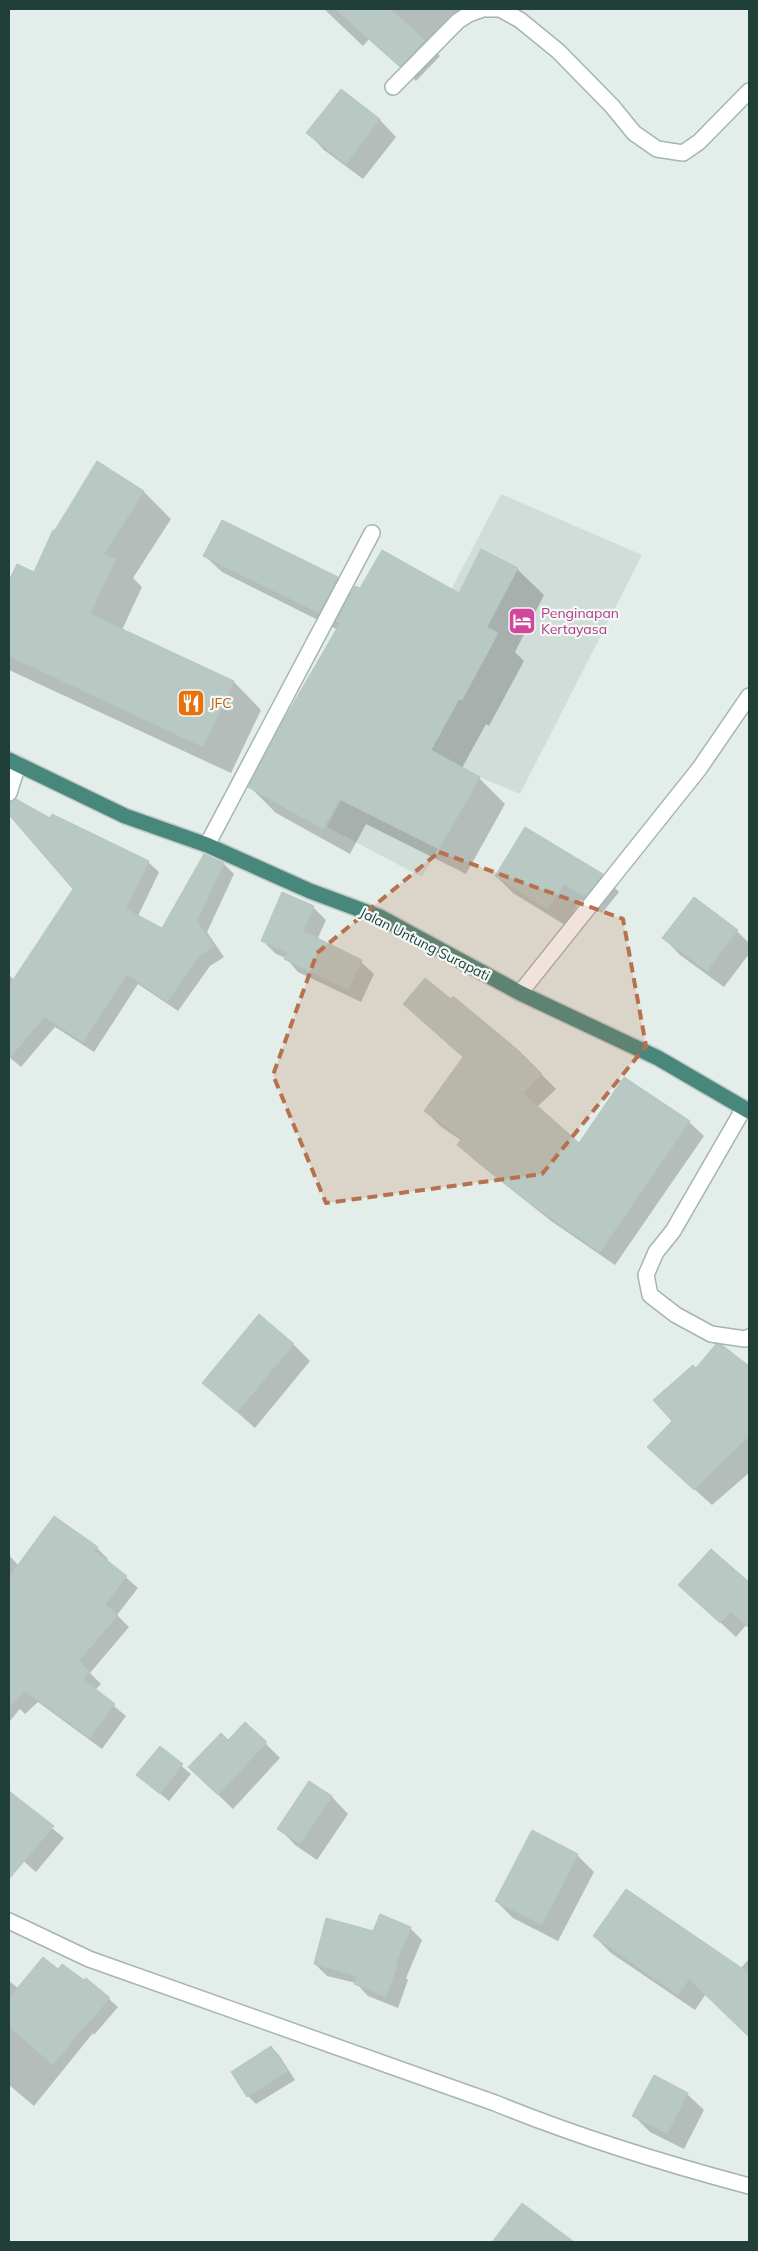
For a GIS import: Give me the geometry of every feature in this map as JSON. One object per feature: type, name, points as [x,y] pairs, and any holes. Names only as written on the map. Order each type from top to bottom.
[{"type":"highway","name":"Jalan Untung Surapati","points":[[14,762],[125,816],[207,845],[310,891],[380,917],[520,993],[658,1058],[746,1110]]},
{"type":"street","points":[[393,88],[458,21],[469,14],[485,9],[500,9],[520,20],[558,51],[612,106],[634,133],[657,149],[683,153],[698,142],[749,91]]},
{"type":"street","points":[[207,845],[372,533]]},
{"type":"street","points":[[520,993],[698,769],[749,696]]},
{"type":"street","points":[[9,793],[14,762]]},
{"type":"street","points":[[746,1110],[673,1230],[656,1252],[646,1275],[650,1295],[676,1316],[711,1334],[745,1339],[749,1337]]},
{"type":"street","points":[[9,1921],[89,1959],[486,2100],[558,2129],[613,2148],[749,2186]]},
{"type":"highlighted area","points":[[439,852],[623,919],[646,1046],[542,1174],[326,1203],[273,1075],[317,953]]},
{"type":"shaded area","name":"Penginapan Kertayasa","points":[[501,494],[642,555],[520,794],[479,777],[422,877],[327,827]]},
{"type":"building","points":[[335,9],[390,9],[425,40],[400,67]]},
{"type":"building","points":[[341,89],[380,119],[346,164],[306,133]]},
{"type":"building","points":[[97,461],[144,491],[104,554],[116,559],[90,614],[234,681],[203,747],[9,656],[9,581],[17,564],[34,572],[53,530],[55,530]]},
{"type":"building","points":[[222,520],[338,577],[319,613],[203,556]]},
{"type":"building","points":[[481,549],[518,568],[487,627],[498,633],[462,700],[459,699],[431,750],[480,777],[439,849],[339,799],[323,829],[248,787],[282,723],[340,623],[336,621],[355,586],[360,588],[382,550],[459,593]]},
{"type":"building","points":[[16,799],[50,818],[52,814],[149,861],[126,909],[162,928],[204,854],[224,863],[197,921],[214,946],[199,956],[167,1002],[127,974],[83,1042],[44,1017],[9,1059],[9,986],[73,889],[9,815],[9,802]]},
{"type":"building","points":[[525,827],[603,874],[585,897],[564,884],[548,909],[495,876]]},
{"type":"building","points":[[282,892],[314,906],[303,931],[362,960],[348,990],[284,959],[287,952],[261,941]]},
{"type":"building","points":[[694,897],[738,930],[707,971],[662,938]]},
{"type":"building","points":[[425,978],[451,999],[453,996],[518,1050],[542,1074],[523,1093],[579,1143],[624,1077],[690,1121],[600,1252],[535,1207],[457,1145],[462,1138],[424,1111],[463,1057],[403,1004]]},
{"type":"building","points":[[259,1314],[294,1344],[237,1412],[202,1383]]},
{"type":"building","points":[[716,1344],[722,1345],[749,1366],[749,1436],[694,1490],[647,1447],[672,1421],[653,1400],[693,1365],[696,1368]]},
{"type":"building","points":[[54,1516],[98,1547],[95,1551],[127,1576],[105,1604],[118,1615],[79,1661],[90,1672],[83,1679],[115,1704],[90,1738],[25,1691],[9,1707],[9,1577]]},
{"type":"building","points":[[711,1549],[749,1582],[749,1628],[731,1611],[720,1623],[678,1585]]},
{"type":"building","points":[[245,1722],[267,1742],[218,1795],[188,1767],[221,1733],[228,1740]]},
{"type":"building","points":[[160,1746],[183,1764],[160,1794],[136,1775]]},
{"type":"building","points":[[309,1781],[332,1796],[300,1844],[277,1829]]},
{"type":"building","points":[[9,1791],[54,1826],[9,1879]]},
{"type":"building","points":[[532,1830],[578,1854],[542,1925],[495,1901]]},
{"type":"building","points":[[626,1889],[749,1973],[749,2037],[689,1979],[678,1995],[593,1936]]},
{"type":"building","points":[[380,1914],[411,1927],[395,1966],[397,1967],[386,1997],[354,1984],[357,1976],[314,1964],[326,1918],[373,1931]]},
{"type":"building","points":[[43,1957],[58,1969],[62,1964],[84,1980],[86,1978],[110,1998],[84,2026],[53,2065],[9,2026],[9,1998]]},
{"type":"building","points":[[271,2046],[288,2071],[247,2097],[231,2072]]},
{"type":"building","points":[[654,2075],[688,2093],[667,2134],[632,2116]]},
{"type":"building","points":[[522,2203],[574,2242],[492,2242]]},
{"type":"place","name":"Penginapan Kertayasa","points":[[522,621]]},
{"type":"place","name":"JFC","points":[[191,703]]}]
